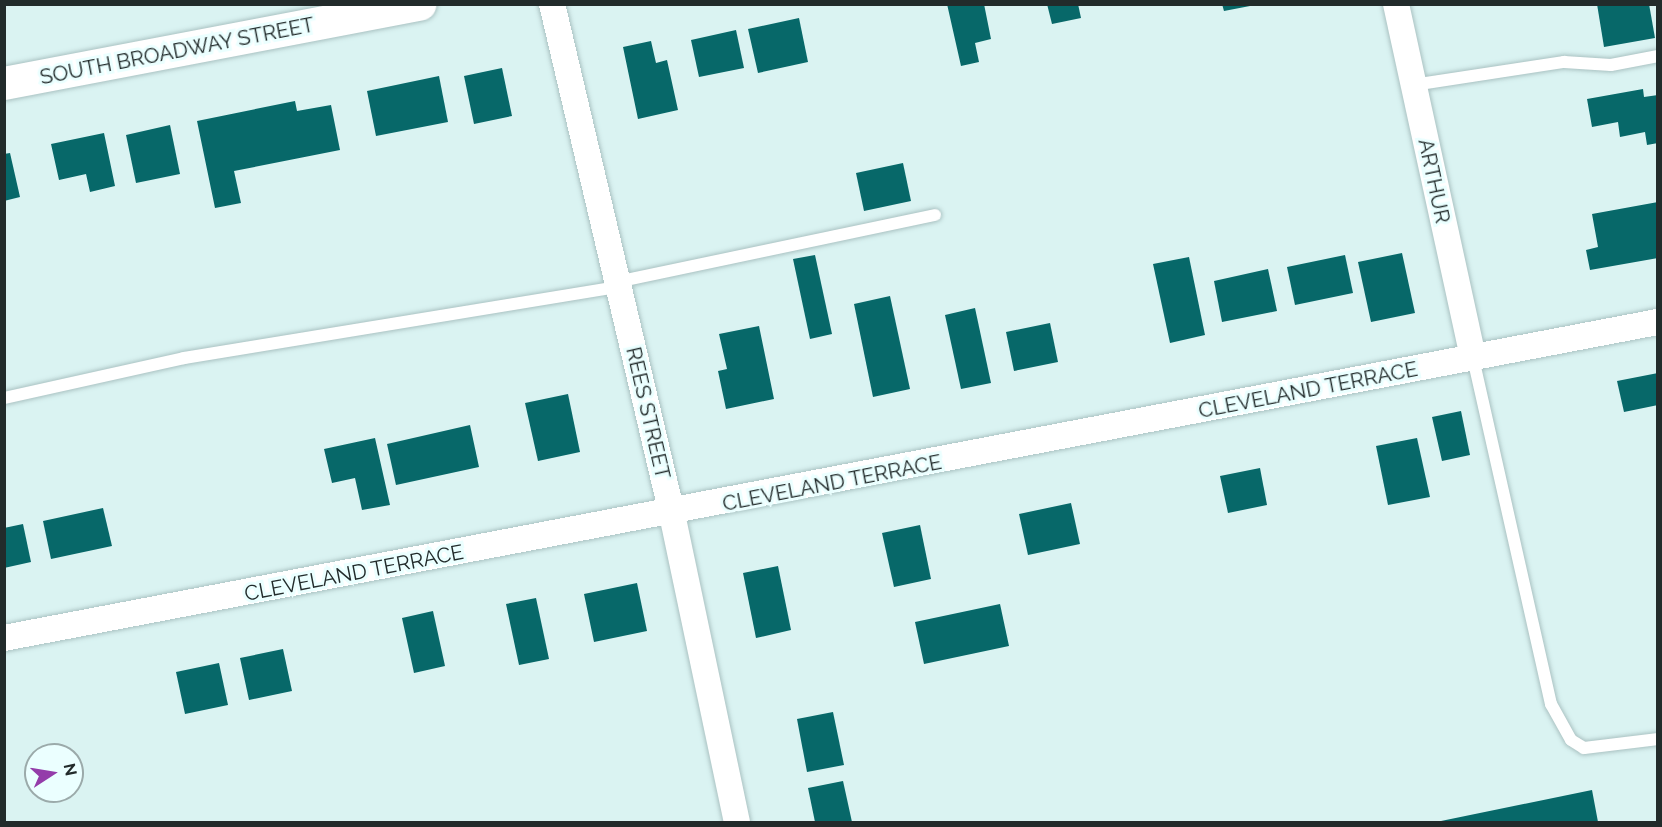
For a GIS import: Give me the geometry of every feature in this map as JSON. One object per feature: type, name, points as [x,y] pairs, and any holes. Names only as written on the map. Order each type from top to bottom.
[{"type":"street","name":"SOUTH BROADWAY STREET","points":[[4,83],[420,4]]},
{"type":"street","name":"REES STREET","points":[[552,4],[672,514],[737,822]]},
{"type":"street","name":"ARTHUR","points":[[1396,4],[1473,358]]},
{"type":"street","name":"CLEVELAND TERRACE","points":[[4,638],[672,514],[1658,322]]},
{"type":"lane","points":[[1413,85],[1564,62],[1611,65],[1658,56]]},
{"type":"lane","points":[[4,398],[184,358],[618,285],[935,215]]},
{"type":"lane","points":[[1473,358],[1551,704],[1571,740],[1584,748],[1658,739]]},
{"type":"building","points":[[947,4],[984,4],[991,39],[975,43],[979,62],[961,66]]},
{"type":"building","points":[[1047,4],[1078,4],[1081,18],[1052,24]]},
{"type":"building","points":[[1222,4],[1250,4],[1250,6],[1224,11]]},
{"type":"building","points":[[1597,4],[1649,4],[1655,38],[1604,47]]},
{"type":"building","points":[[799,18],[808,62],[758,73],[748,29]]},
{"type":"building","points":[[736,30],[744,68],[699,77],[691,40]]},
{"type":"building","points":[[651,41],[656,63],[667,60],[678,110],[638,119],[623,47]]},
{"type":"building","points":[[502,68],[512,116],[474,124],[464,76]]},
{"type":"building","points":[[439,76],[448,122],[376,136],[367,91]]},
{"type":"building","points":[[1643,89],[1644,97],[1658,95],[1658,143],[1647,145],[1645,132],[1620,137],[1618,122],[1592,127],[1587,99]]},
{"type":"building","points":[[295,101],[297,111],[331,105],[340,150],[234,171],[241,203],[215,208],[197,121]]},
{"type":"building","points":[[170,125],[180,174],[136,183],[126,135]]},
{"type":"building","points":[[104,133],[115,186],[90,192],[86,174],[59,180],[51,144]]},
{"type":"building","points":[[10,153],[20,197],[4,201],[4,154]]},
{"type":"building","points":[[903,163],[911,201],[864,211],[856,173]]},
{"type":"building","points":[[1658,202],[1658,258],[1590,270],[1586,250],[1598,247],[1592,214]]},
{"type":"building","points":[[1402,253],[1415,313],[1371,322],[1358,262]]},
{"type":"building","points":[[815,255],[832,334],[810,339],[793,259]]},
{"type":"building","points":[[1345,255],[1353,293],[1295,305],[1287,267]]},
{"type":"building","points":[[1189,257],[1205,335],[1170,343],[1153,264]]},
{"type":"building","points":[[1268,269],[1277,311],[1222,322],[1214,281]]},
{"type":"building","points":[[890,296],[910,389],[873,397],[854,304]]},
{"type":"building","points":[[975,308],[991,383],[961,389],[945,315]]},
{"type":"building","points":[[1050,323],[1058,362],[1014,371],[1006,332]]},
{"type":"building","points":[[759,326],[774,399],[726,409],[718,371],[727,369],[719,334]]},
{"type":"building","points":[[1658,373],[1658,405],[1624,412],[1617,381]]},
{"type":"building","points":[[568,394],[580,452],[538,461],[525,403]]},
{"type":"building","points":[[1461,411],[1470,455],[1442,461],[1432,417]]},
{"type":"building","points":[[470,425],[479,467],[396,485],[387,444]]},
{"type":"building","points":[[375,438],[390,505],[362,510],[355,478],[332,483],[324,449]]},
{"type":"building","points":[[1417,438],[1430,497],[1388,505],[1376,446]]},
{"type":"building","points":[[1260,468],[1267,505],[1228,513],[1220,476]]},
{"type":"building","points":[[1071,503],[1080,544],[1028,555],[1019,514]]},
{"type":"building","points":[[103,508],[112,546],[51,559],[43,521]]},
{"type":"building","points":[[23,524],[31,562],[4,568],[4,528]]},
{"type":"building","points":[[920,525],[931,579],[894,587],[882,533]]},
{"type":"building","points":[[778,566],[791,630],[756,638],[743,573]]},
{"type":"building","points":[[637,583],[647,631],[594,642],[584,594]]},
{"type":"building","points":[[536,598],[549,659],[519,665],[506,604]]},
{"type":"building","points":[[1000,604],[1009,646],[924,664],[915,622]]},
{"type":"building","points":[[433,611],[445,666],[414,673],[402,618]]},
{"type":"building","points":[[283,649],[292,691],[249,700],[240,658]]},
{"type":"building","points":[[219,663],[228,705],[185,714],[176,672]]},
{"type":"building","points":[[833,712],[844,765],[807,772],[797,719]]},
{"type":"building","points":[[843,781],[852,822],[815,822],[808,788]]},
{"type":"building","points":[[1592,790],[1598,822],[1441,822],[1441,821]]}]
